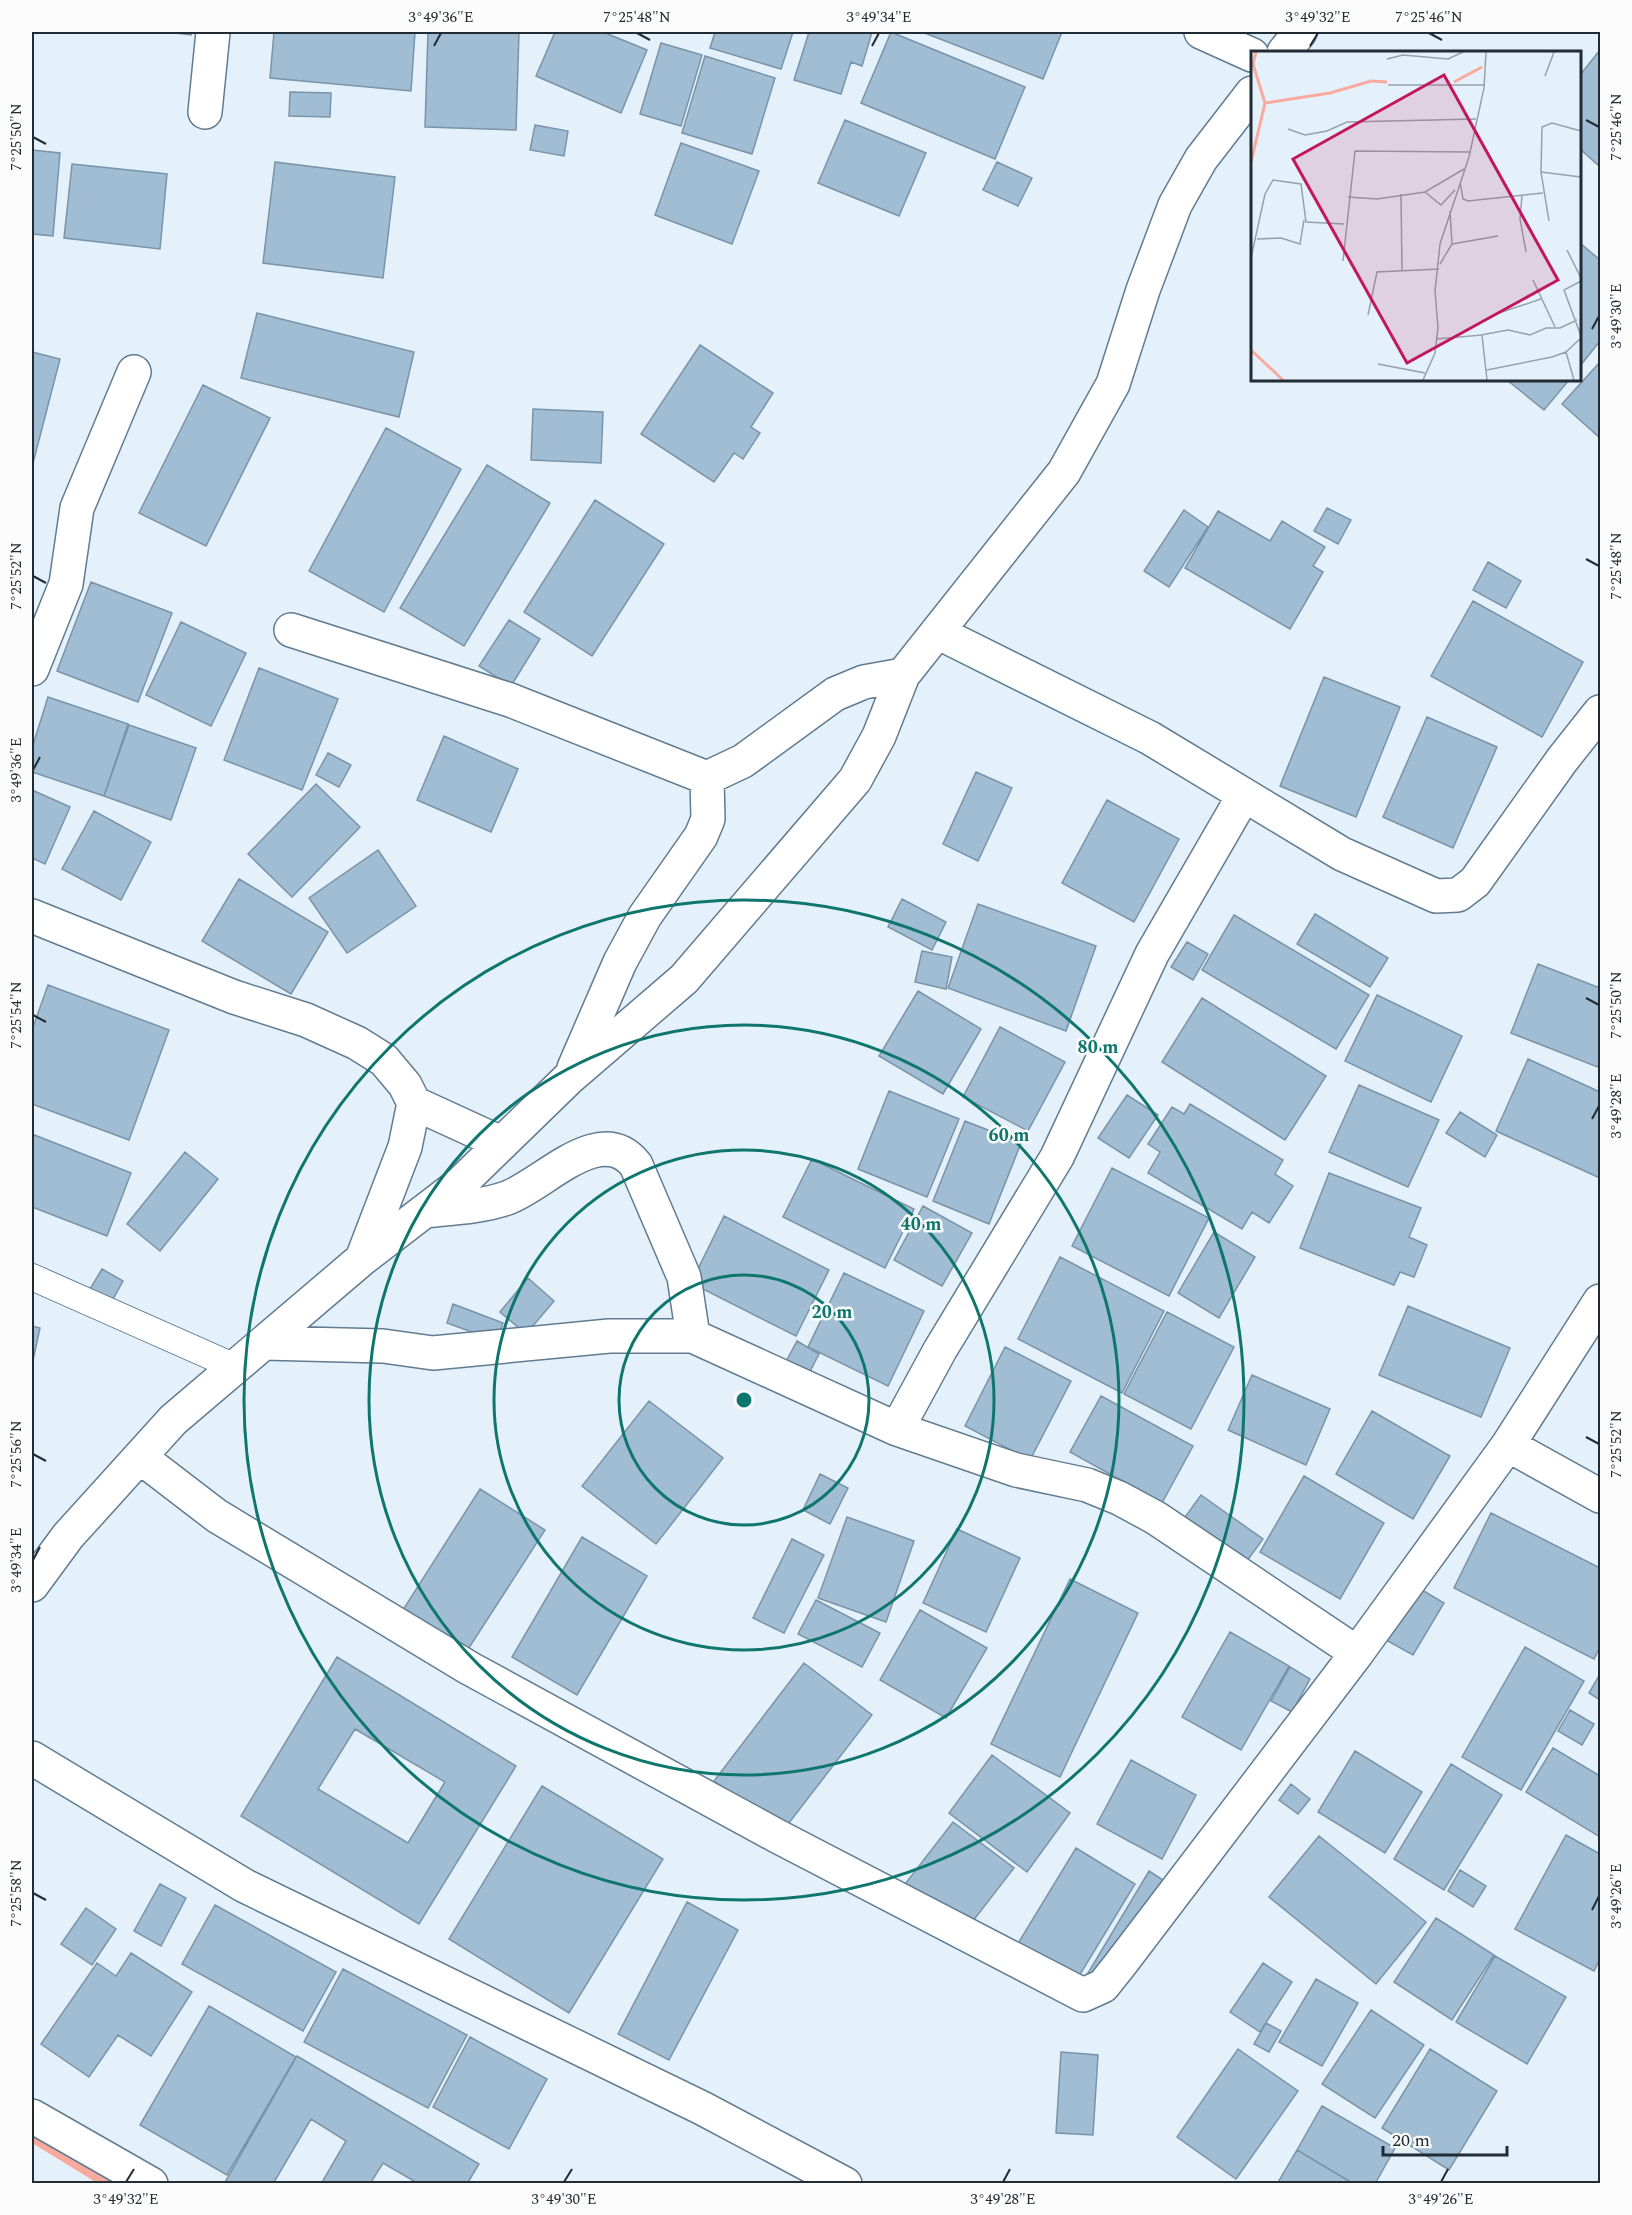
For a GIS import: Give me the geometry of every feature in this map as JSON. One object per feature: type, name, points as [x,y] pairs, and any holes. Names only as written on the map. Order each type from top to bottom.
[{"type":"street","points":[[205,112],[213,32]]},
{"type":"street","points":[[1201,32],[1251,55]]},
{"type":"street","points":[[1285,51],[1300,32]]},
{"type":"street","points":[[32,1585],[68,1536],[173,1420],[362,1259],[461,1183],[569,1078],[684,979],[821,822],[855,780],[879,736],[903,675],[1064,472],[1113,384],[1143,290],[1175,206],[1201,159],[1251,94]]},
{"type":"street","points":[[32,669],[66,584],[77,508],[134,372]]},
{"type":"street","points":[[291,630],[510,700],[707,778],[743,761],[835,694],[864,682],[903,675]]},
{"type":"street","points":[[937,632],[1150,738],[1342,854],[1436,896],[1458,895],[1475,882],[1562,760],[1600,712]]},
{"type":"street","points":[[569,1078],[620,962],[645,916],[701,836],[708,819],[707,778]]},
{"type":"street","points":[[897,1429],[940,1350],[1057,1157],[1152,954],[1244,795]]},
{"type":"street","points":[[32,916],[234,997],[306,1020],[357,1043],[384,1060],[405,1085],[414,1103],[405,1147],[362,1259]]},
{"type":"street","points":[[414,1103],[501,1143]]},
{"type":"street","points":[[425,1211],[480,1206],[510,1197],[600,1148],[622,1151],[636,1165],[684,1277],[693,1336]]},
{"type":"street","points":[[140,1457],[217,1516],[469,1668],[777,1836],[1083,1995],[1103,1986],[1357,1653],[1508,1445],[1600,1301]]},
{"type":"street","points":[[264,1343],[383,1346],[433,1353],[609,1336],[693,1336],[897,1429],[1016,1470],[1087,1485],[1119,1498],[1156,1518],[1357,1653]]},
{"type":"street","points":[[1508,1445],[1600,1496]]},
{"type":"street","points":[[32,1758],[245,1886],[702,2108],[845,2184]]},
{"type":"street","points":[[32,2116],[151,2184]]},
{"type":"lane","points":[[32,1277],[235,1367]]},
{"type":"building","points":[[167,32],[192,32],[191,35]]},
{"type":"building","points":[[274,32],[415,32],[411,91],[270,78]]},
{"type":"building","points":[[428,32],[519,32],[516,130],[425,127]]},
{"type":"building","points":[[555,32],[603,32],[647,50],[621,113],[536,76]]},
{"type":"building","points":[[715,32],[793,32],[781,69],[710,48]]},
{"type":"building","points":[[809,32],[872,32],[862,66],[851,62],[841,94],[794,80]]},
{"type":"building","points":[[891,32],[1025,87],[995,159],[861,103]]},
{"type":"building","points":[[922,32],[1062,32],[1043,79]]},
{"type":"building","points":[[661,43],[702,55],[681,126],[640,114]]},
{"type":"building","points":[[1600,50],[1600,162],[1598,165],[1581,150],[1581,74]]},
{"type":"building","points":[[705,56],[775,78],[752,154],[682,133]]},
{"type":"building","points":[[290,92],[331,93],[330,117],[289,116]]},
{"type":"building","points":[[845,120],[926,153],[899,216],[818,183]]},
{"type":"building","points":[[535,125],[568,131],[564,156],[530,150]]},
{"type":"building","points":[[681,143],[759,171],[732,244],[655,215]]},
{"type":"building","points":[[32,150],[60,153],[53,236],[32,234]]},
{"type":"building","points":[[275,162],[395,177],[383,278],[263,263]]},
{"type":"building","points":[[997,162],[1032,178],[1018,206],[983,190]]},
{"type":"building","points":[[72,164],[167,174],[160,249],[64,238]]},
{"type":"building","points":[[1581,244],[1600,260],[1600,341],[1581,365]]},
{"type":"building","points":[[257,313],[414,352],[399,417],[241,378]]},
{"type":"building","points":[[700,345],[773,393],[751,427],[760,433],[743,459],[734,453],[714,482],[641,434]]},
{"type":"building","points":[[32,352],[60,359],[32,467]]},
{"type":"building","points":[[1600,362],[1600,438],[1562,404]]},
{"type":"building","points":[[1508,381],[1568,381],[1544,410]]},
{"type":"building","points":[[203,385],[270,418],[206,546],[139,513]]},
{"type":"building","points":[[533,409],[603,412],[601,463],[531,460]]},
{"type":"building","points":[[386,428],[461,469],[384,612],[309,571]]},
{"type":"building","points":[[487,465],[550,503],[464,646],[400,608]]},
{"type":"building","points":[[595,500],[664,544],[592,656],[524,612]]},
{"type":"building","points":[[1327,508],[1351,520],[1338,544],[1314,531]]},
{"type":"building","points":[[1184,510],[1208,527],[1169,587],[1144,571]]},
{"type":"building","points":[[1218,511],[1270,541],[1282,521],[1325,547],[1313,566],[1323,572],[1290,629],[1185,568]]},
{"type":"building","points":[[1488,562],[1521,581],[1506,608],[1473,590]]},
{"type":"building","points":[[91,582],[172,613],[138,702],[57,671]]},
{"type":"building","points":[[1473,601],[1583,662],[1542,737],[1431,676]]},
{"type":"building","points":[[509,620],[540,639],[511,686],[479,666]]},
{"type":"building","points":[[181,622],[246,653],[211,726],[146,695]]},
{"type":"building","points":[[259,668],[338,699],[302,790],[224,760]]},
{"type":"building","points":[[1324,677],[1400,707],[1356,817],[1280,786]]},
{"type":"building","points":[[48,697],[128,724],[104,796],[32,772],[32,748]]},
{"type":"building","points":[[1427,717],[1497,747],[1453,848],[1383,817]]},
{"type":"building","points":[[129,725],[196,748],[171,820],[104,796]]},
{"type":"building","points":[[444,736],[518,769],[491,832],[417,800]]},
{"type":"building","points":[[328,753],[351,765],[339,787],[316,775]]},
{"type":"building","points":[[976,772],[1012,788],[978,861],[943,844]]},
{"type":"building","points":[[316,784],[360,827],[292,897],[248,854]]},
{"type":"building","points":[[32,790],[70,807],[45,864],[32,858]]},
{"type":"building","points":[[1107,800],[1179,839],[1134,922],[1062,883]]},
{"type":"building","points":[[94,811],[151,842],[121,900],[62,869]]},
{"type":"building","points":[[378,850],[416,906],[347,953],[309,898]]},
{"type":"building","points":[[239,879],[328,932],[291,994],[202,941]]},
{"type":"building","points":[[902,899],[946,922],[932,950],[888,927]]},
{"type":"building","points":[[978,904],[1096,946],[1066,1031],[948,988]]},
{"type":"building","points":[[1315,914],[1388,958],[1370,987],[1297,944]]},
{"type":"building","points":[[1234,915],[1369,995],[1336,1049],[1202,970]]},
{"type":"building","points":[[1187,942],[1208,954],[1193,980],[1171,967]]},
{"type":"building","points":[[922,951],[952,957],[946,989],[915,982]]},
{"type":"building","points":[[1538,964],[1600,988],[1600,1068],[1511,1033]]},
{"type":"building","points":[[48,985],[169,1030],[129,1140],[32,1104],[32,1030]]},
{"type":"building","points":[[918,991],[981,1029],[943,1094],[879,1056]]},
{"type":"building","points":[[1377,995],[1462,1036],[1431,1102],[1345,1061]]},
{"type":"building","points":[[1202,998],[1326,1076],[1285,1140],[1162,1062]]},
{"type":"building","points":[[1000,1027],[1065,1062],[1028,1131],[963,1097]]},
{"type":"building","points":[[1528,1059],[1600,1092],[1600,1178],[1496,1131]]},
{"type":"building","points":[[1359,1085],[1439,1120],[1408,1187],[1329,1152]]},
{"type":"building","points":[[889,1091],[959,1119],[927,1197],[858,1169]]},
{"type":"building","points":[[1127,1095],[1158,1115],[1129,1158],[1098,1138]]},
{"type":"building","points":[[1190,1104],[1283,1160],[1275,1174],[1293,1186],[1269,1223],[1252,1212],[1242,1229],[1148,1173],[1160,1152],[1148,1144],[1172,1107],[1184,1114]]},
{"type":"building","points":[[1460,1112],[1497,1135],[1485,1157],[1446,1133]]},
{"type":"building","points":[[965,1121],[1021,1143],[989,1224],[933,1201]]},
{"type":"building","points":[[32,1134],[131,1173],[107,1236],[32,1207]]},
{"type":"building","points":[[185,1152],[218,1179],[160,1251],[127,1224]]},
{"type":"building","points":[[812,1159],[914,1209],[885,1268],[783,1217]]},
{"type":"building","points":[[1112,1168],[1209,1218],[1169,1296],[1072,1246]]},
{"type":"building","points":[[1329,1173],[1421,1208],[1409,1237],[1427,1245],[1414,1277],[1400,1272],[1394,1285],[1300,1248]]},
{"type":"building","points":[[923,1206],[972,1233],[942,1286],[894,1260]]},
{"type":"building","points":[[724,1216],[829,1270],[796,1336],[691,1283]]},
{"type":"building","points":[[1214,1232],[1255,1257],[1219,1318],[1178,1293]]},
{"type":"building","points":[[1060,1257],[1164,1311],[1122,1393],[1018,1339]]},
{"type":"building","points":[[102,1269],[123,1281],[112,1301],[90,1289]]},
{"type":"building","points":[[844,1273],[924,1311],[888,1386],[808,1347]]},
{"type":"building","points":[[528,1278],[554,1301],[526,1334],[500,1312]]},
{"type":"building","points":[[453,1304],[503,1323],[497,1341],[447,1323]]},
{"type":"building","points":[[1408,1306],[1510,1348],[1481,1417],[1379,1375]]},
{"type":"building","points":[[1167,1312],[1234,1347],[1191,1429],[1124,1394]]},
{"type":"building","points":[[32,1326],[40,1328],[32,1365]]},
{"type":"building","points":[[797,1341],[819,1354],[806,1379],[783,1367]]},
{"type":"building","points":[[1005,1347],[1071,1381],[1030,1460],[965,1426]]},
{"type":"building","points":[[1252,1375],[1330,1409],[1306,1465],[1228,1430]]},
{"type":"building","points":[[1101,1396],[1193,1446],[1162,1503],[1070,1452]]},
{"type":"building","points":[[649,1401],[723,1458],[656,1544],[582,1486]]},
{"type":"building","points":[[1372,1411],[1450,1456],[1413,1519],[1336,1474]]},
{"type":"building","points":[[820,1474],[848,1488],[830,1524],[803,1510]]},
{"type":"building","points":[[1304,1476],[1384,1523],[1340,1599],[1260,1552]]},
{"type":"building","points":[[480,1489],[545,1530],[465,1654],[401,1613]]},
{"type":"building","points":[[1201,1495],[1263,1539],[1241,1569],[1180,1524]]},
{"type":"building","points":[[1491,1513],[1600,1568],[1600,1647],[1594,1659],[1454,1588]]},
{"type":"building","points":[[847,1517],[914,1541],[886,1622],[818,1598]]},
{"type":"building","points":[[957,1529],[1020,1558],[986,1632],[923,1603]]},
{"type":"building","points":[[582,1537],[647,1576],[577,1695],[512,1657]]},
{"type":"building","points":[[792,1539],[824,1555],[784,1633],[753,1618]]},
{"type":"building","points":[[1070,1579],[1138,1613],[1060,1777],[991,1744]]},
{"type":"building","points":[[1417,1587],[1444,1603],[1413,1655],[1386,1640]]},
{"type":"building","points":[[816,1600],[880,1633],[862,1667],[798,1634]]},
{"type":"building","points":[[920,1610],[987,1648],[946,1718],[880,1680]]},
{"type":"building","points":[[1230,1632],[1289,1666],[1241,1750],[1182,1717]]},
{"type":"building","points":[[1525,1647],[1584,1681],[1521,1790],[1462,1757]]},
{"type":"building","points":[[337,1657],[516,1766],[419,1924],[241,1816]],"holes":[[[355,1729],[445,1782],[408,1843],[318,1789]]]},
{"type":"building","points":[[804,1663],[872,1715],[782,1832],[714,1781]]},
{"type":"building","points":[[1290,1667],[1310,1679],[1292,1712],[1271,1701]]},
{"type":"building","points":[[1600,1674],[1600,1700],[1589,1693]]},
{"type":"building","points":[[1570,1710],[1594,1724],[1582,1745],[1558,1731]]},
{"type":"building","points":[[1553,1748],[1600,1776],[1600,1837],[1526,1792]]},
{"type":"building","points":[[1355,1751],[1422,1792],[1385,1853],[1318,1812]]},
{"type":"building","points":[[992,1755],[1070,1813],[1027,1872],[949,1813]]},
{"type":"building","points":[[1131,1760],[1196,1795],[1162,1859],[1097,1824]]},
{"type":"building","points":[[1451,1764],[1502,1795],[1444,1890],[1394,1859]]},
{"type":"building","points":[[1291,1784],[1310,1799],[1298,1814],[1279,1800]]},
{"type":"building","points":[[542,1786],[663,1859],[569,2013],[449,1939]]},
{"type":"building","points":[[953,1822],[1014,1868],[966,1930],[905,1884]]},
{"type":"building","points":[[1566,1835],[1600,1854],[1600,1959],[1594,1971],[1515,1929]]},
{"type":"building","points":[[1319,1836],[1426,1922],[1376,1984],[1269,1897]]},
{"type":"building","points":[[1076,1848],[1135,1884],[1073,1986],[1014,1950]]},
{"type":"building","points":[[1460,1870],[1486,1886],[1473,1907],[1448,1891]]},
{"type":"building","points":[[1149,1871],[1163,1880],[1098,1987],[1085,1978]]},
{"type":"building","points":[[160,1884],[186,1898],[161,1946],[134,1931]]},
{"type":"building","points":[[687,1902],[738,1930],[669,2060],[618,2034]]},
{"type":"building","points":[[215,1905],[336,1972],[303,2031],[182,1964]]},
{"type":"building","points":[[86,1908],[116,1929],[92,1965],[61,1944]]},
{"type":"building","points":[[1436,1918],[1494,1955],[1452,2020],[1394,1982]]},
{"type":"building","points":[[131,1953],[192,1992],[151,2056],[118,2035],[89,2077],[41,2044],[97,1963],[116,1976]]},
{"type":"building","points":[[1495,1956],[1566,1997],[1527,2064],[1456,2022]]},
{"type":"building","points":[[1263,1963],[1292,1982],[1260,2032],[1230,2012]]},
{"type":"building","points":[[343,1969],[467,2035],[428,2108],[304,2042]]},
{"type":"building","points":[[1316,1979],[1358,2003],[1322,2066],[1279,2042]]},
{"type":"building","points":[[209,2006],[296,2057],[227,2175],[140,2125]]},
{"type":"building","points":[[1371,2010],[1424,2045],[1375,2118],[1322,2084]]},
{"type":"building","points":[[1266,2023],[1281,2031],[1269,2052],[1254,2044]]},
{"type":"building","points":[[470,2037],[547,2079],[509,2149],[433,2107]]},
{"type":"building","points":[[1238,2049],[1298,2091],[1236,2179],[1177,2137]]},
{"type":"building","points":[[1430,2049],[1497,2091],[1449,2170],[1382,2128]]},
{"type":"building","points":[[1061,2052],[1098,2055],[1093,2135],[1056,2133]]},
{"type":"building","points":[[297,2056],[479,2164],[467,2184],[419,2184],[383,2163],[370,2184],[321,2184],[346,2141],[311,2119],[273,2184],[224,2184]]},
{"type":"building","points":[[1322,2106],[1395,2148],[1375,2184],[1354,2184],[1297,2150]]},
{"type":"building","points":[[1297,2150],[1354,2184],[1277,2184]]},
{"type":"waterway","points":[[32,2136],[110,2184]]}]
